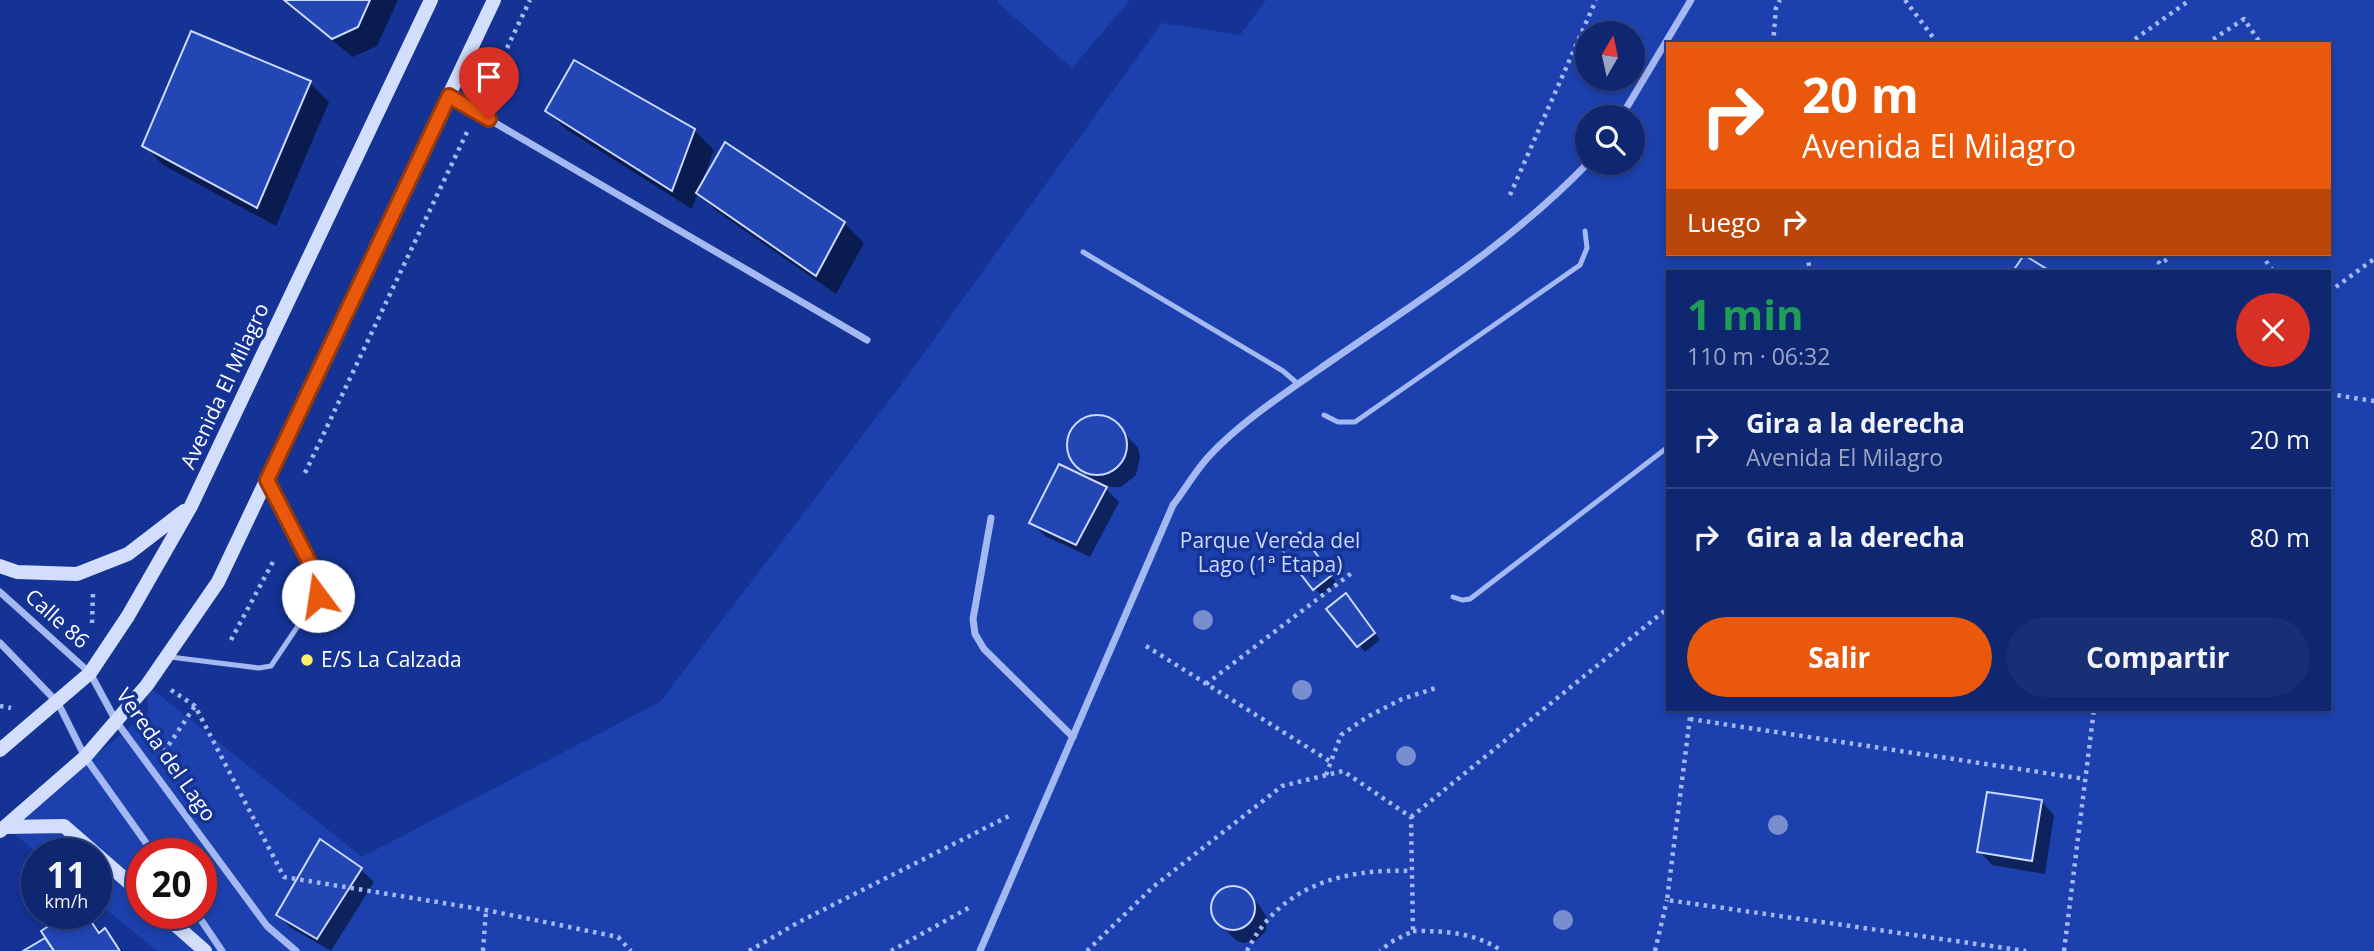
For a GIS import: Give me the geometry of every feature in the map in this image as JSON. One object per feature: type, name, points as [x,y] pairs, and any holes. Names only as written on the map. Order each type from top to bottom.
[{"type":"main road","name":"Avenida El Milagro","points":[[0,751],[90,673],[128,616],[191,506],[431,0]]},
{"type":"main road","points":[[3,829],[85,757],[147,685],[218,582],[494,0]]},
{"type":"main road","points":[[0,566],[17,572],[78,574],[128,554],[191,506]]},
{"type":"main road","points":[[3,829],[64,826],[126,880]]},
{"type":"main road","points":[[180,929],[205,951]]},
{"type":"street","points":[[1628,105],[1691,0]]},
{"type":"street","points":[[449,96],[867,340]]},
{"type":"street","points":[[980,951],[1173,505],[1205,460],[1298,384],[1497,246],[1546,205],[1576,175]]},
{"type":"street","points":[[991,518],[973,619],[975,634],[984,649],[1073,737]]},
{"type":"street","name":"Calle 86","points":[[0,592],[90,673]]},
{"type":"street","points":[[0,643],[58,703],[85,757],[143,838]]},
{"type":"street","name":"Vereda del Lago","points":[[90,673],[116,721],[267,926],[296,951]]},
{"type":"street","points":[[207,929],[222,951]]},
{"type":"lane","points":[[1324,415],[1338,422],[1355,422],[1580,265],[1587,248],[1586,231]]},
{"type":"lane","points":[[1083,252],[1283,371],[1298,384]]},
{"type":"lane","points":[[1452,597],[1470,599],[1666,449]]},
{"type":"lane","points":[[167,657],[259,668],[271,666],[318,596],[316,575],[267,480]]},
{"type":"path","points":[[305,474],[530,0]]},
{"type":"path","points":[[1510,195],[1595,0]]},
{"type":"path","points":[[1773,42],[1776,8],[1780,0]]},
{"type":"path","points":[[1905,0],[1936,42]]},
{"type":"path","points":[[2131,42],[2190,0]]},
{"type":"path","points":[[2209,42],[2244,19],[2260,42]]},
{"type":"path","points":[[2154,256],[2160,264],[2172,256]]},
{"type":"path","points":[[2331,291],[2374,259]]},
{"type":"path","points":[[2331,394],[2374,401]]},
{"type":"path","points":[[231,640],[275,558]]},
{"type":"path","points":[[94,568],[92,627],[109,646]]},
{"type":"path","points":[[1206,684],[1353,572]]},
{"type":"path","points":[[1411,817],[1666,610]]},
{"type":"path","points":[[1146,646],[1331,762]]},
{"type":"path","points":[[1326,775],[1341,735],[1367,717],[1402,699],[1439,687]]},
{"type":"path","points":[[152,770],[195,706],[284,877],[486,910],[618,937],[631,951]]},
{"type":"path","points":[[1655,951],[1667,900],[1691,711]]},
{"type":"path","points":[[2064,951],[2094,711]]},
{"type":"path","points":[[1690,719],[2085,779]]},
{"type":"path","points":[[1087,951],[1153,887],[1282,786],[1343,771],[1411,817]]},
{"type":"path","points":[[749,951],[799,922],[1013,814]]},
{"type":"path","points":[[1411,817],[1413,932]]},
{"type":"path","points":[[1247,951],[1256,934],[1276,909],[1300,894],[1346,874],[1385,870],[1412,871]]},
{"type":"path","points":[[1667,900],[2026,951]]},
{"type":"path","points":[[891,951],[972,906]]},
{"type":"path","points":[[483,951],[486,910]]},
{"type":"path","points":[[1380,951],[1391,942],[1413,932],[1444,931],[1482,939],[1502,951]]},
{"type":"green space","points":[[1130,0],[1072,68],[997,2]]},
{"type":"green space","name":"Parque Vereda del Lago (1ª Etapa)","points":[[1266,0],[2374,0],[2374,951],[157,951],[130,929],[217,929],[217,838],[126,838],[126,926],[112,914],[112,838],[21,839],[6,827],[148,713],[147,685],[362,857],[660,702],[898,389],[1162,23],[1240,35]]},
{"type":"building","points":[[284,0],[370,0],[358,27],[332,39]]},
{"type":"building","points":[[191,31],[311,81],[257,208],[142,146]]},
{"type":"building","points":[[574,60],[695,129],[672,191],[545,111]]},
{"type":"building","points":[[725,142],[845,222],[816,276],[696,193]]},
{"type":"building","points":[[2026,256],[2048,270],[2014,270]]},
{"type":"building","points":[[1091,415],[1103,415],[1119,423],[1125,433],[1125,457],[1119,467],[1103,475],[1091,475],[1075,467],[1067,451],[1067,439],[1075,423]]},
{"type":"building","points":[[1059,464],[1107,487],[1076,545],[1029,523]]},
{"type":"building","points":[[1300,532],[1332,575],[1313,590],[1279,546]]},
{"type":"building","points":[[1346,593],[1375,633],[1357,647],[1326,609]]},
{"type":"building","points":[[1987,792],[2042,800],[2032,861],[1977,852]]},
{"type":"building","points":[[320,839],[362,868],[317,939],[276,915]]},
{"type":"building","points":[[1233,886],[1242,887],[1249,892],[1254,899],[1254,917],[1249,924],[1242,929],[1233,930],[1224,929],[1217,924],[1212,917],[1211,908],[1212,899],[1217,892],[1224,887]]},
{"type":"building","points":[[96,929],[99,933],[106,929],[120,951],[54,951],[41,931]]},
{"type":"building","points":[[45,938],[54,951],[23,951]]},
{"type":"place","name":"E/S La Calzada","points":[[307,660]]},
{"type":"route","points":[[318,596],[319,583],[316,575],[267,480],[449,96],[489,119]]}]
